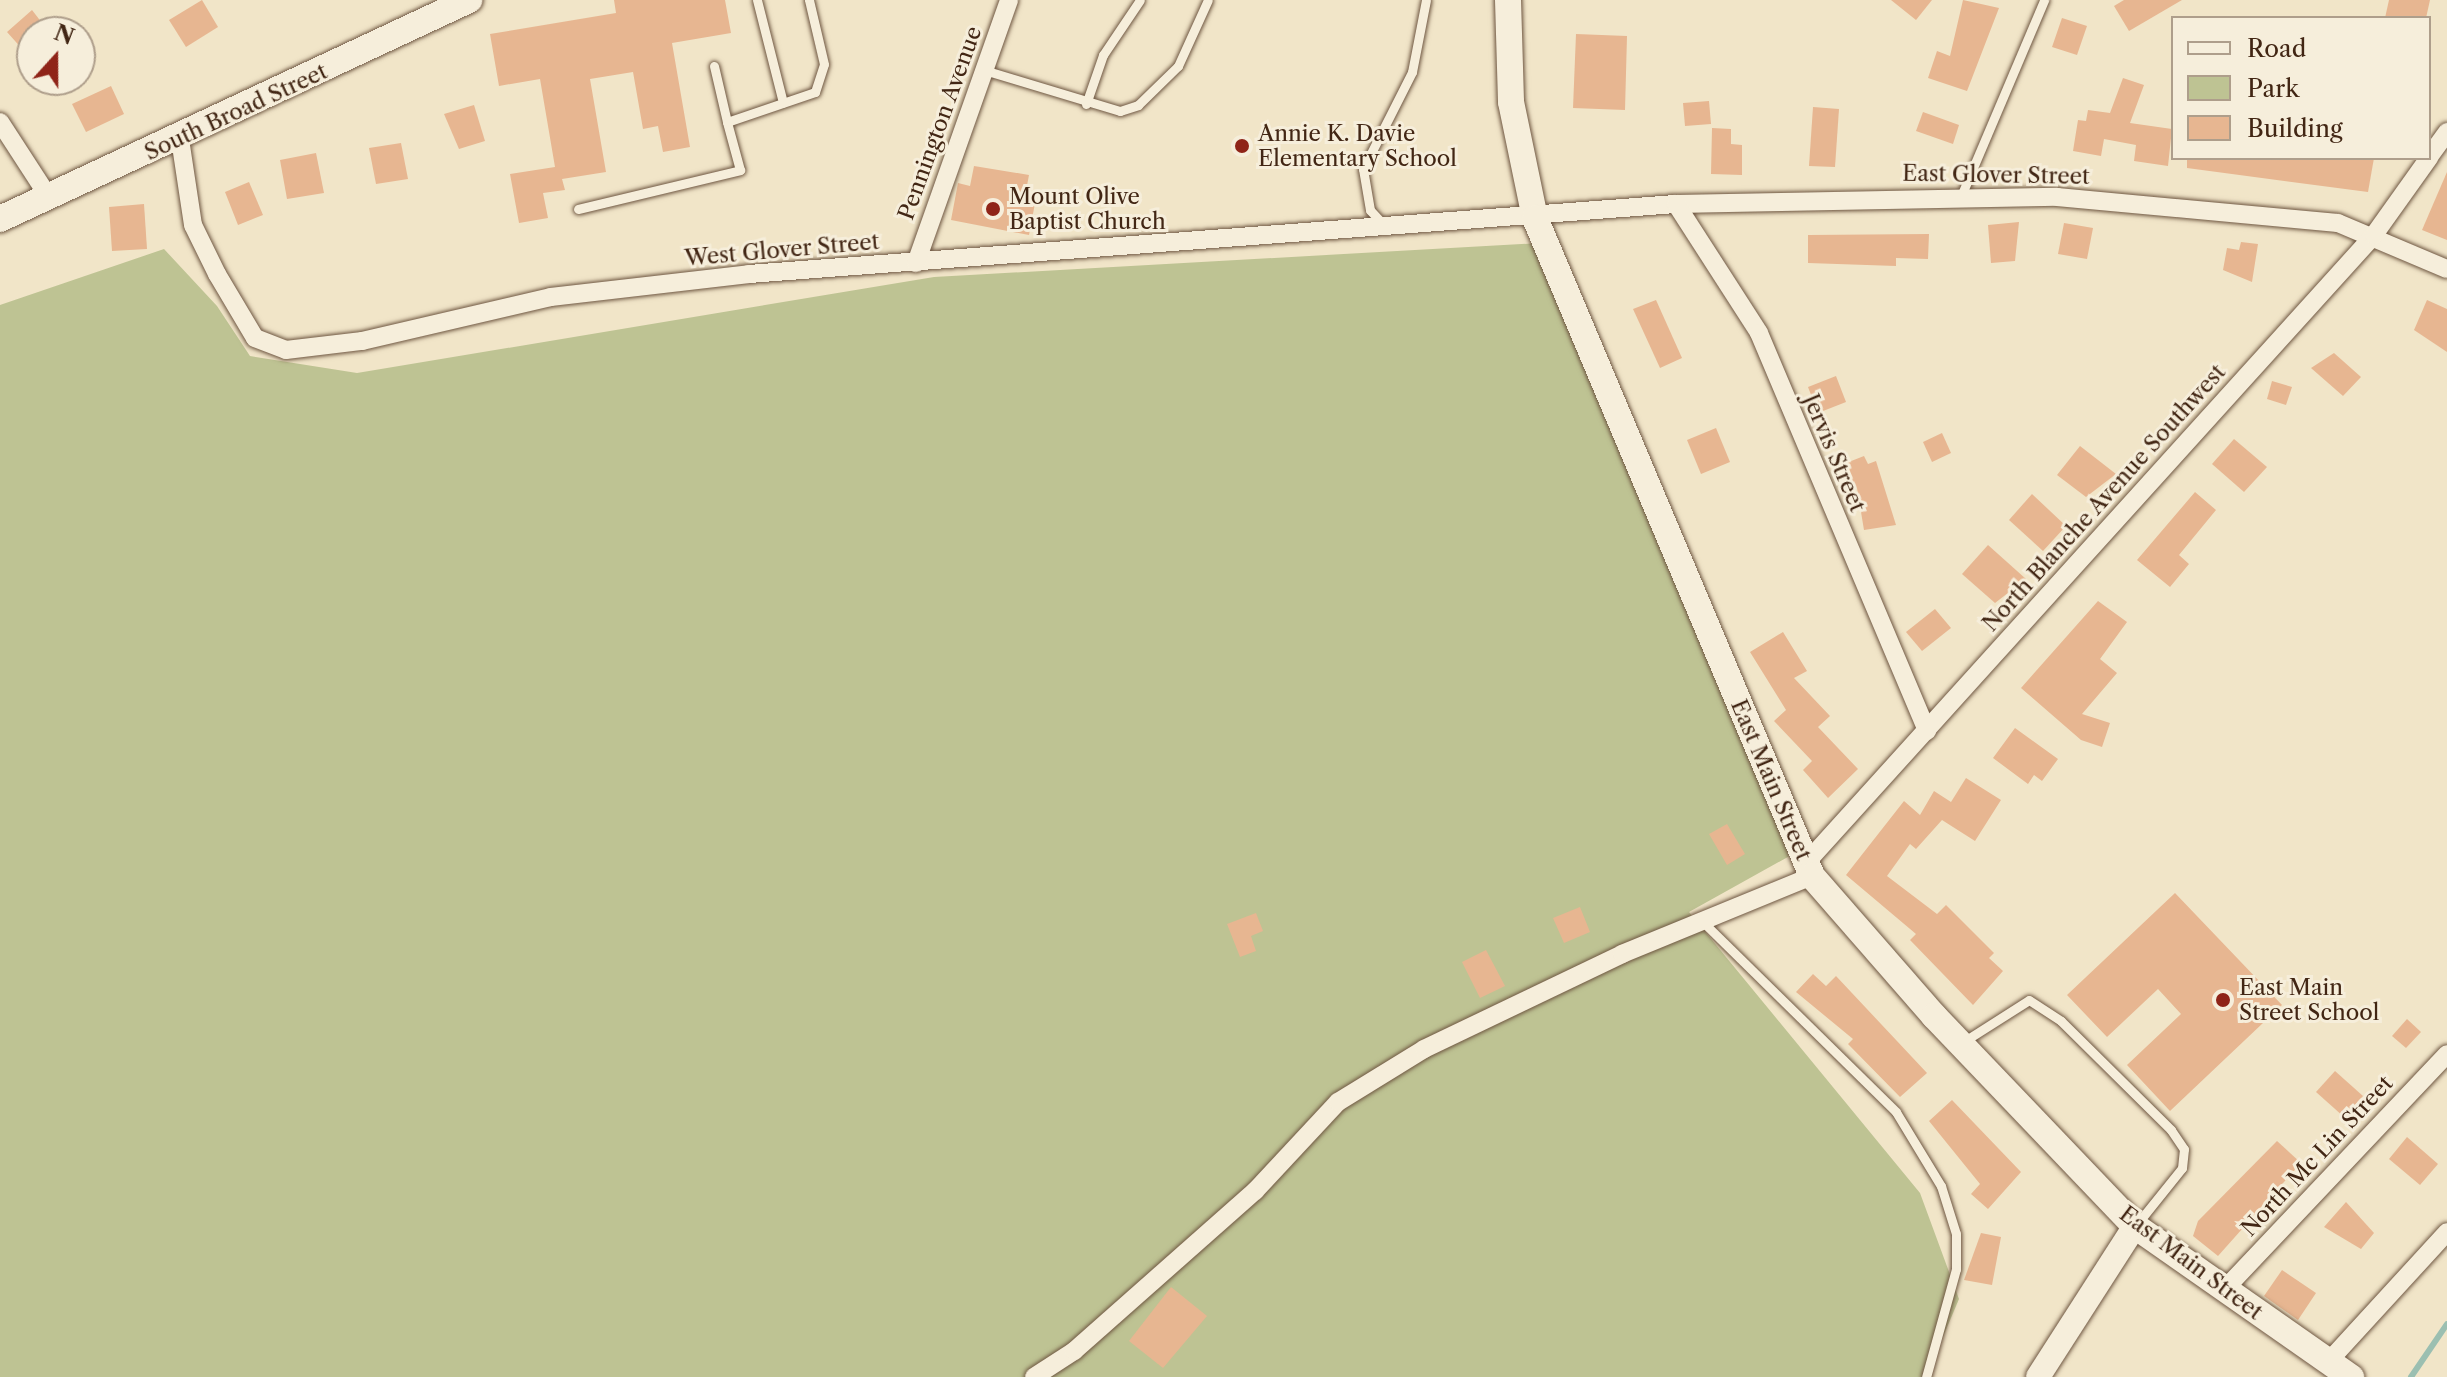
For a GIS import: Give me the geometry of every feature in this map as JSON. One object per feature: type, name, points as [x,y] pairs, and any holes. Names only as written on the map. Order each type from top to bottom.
[{"type":"main road","name":"South Broad Street","points":[[0,219],[180,139],[469,0]]},
{"type":"main road","name":"East Main Street","points":[[1508,0],[1511,102],[1535,218],[1809,870],[1960,1044],[2135,1226],[2223,1291],[2339,1369]]},
{"type":"street","name":"Pennington Avenue","points":[[916,263],[1009,0]]},
{"type":"street","points":[[0,122],[48,196]]},
{"type":"street","name":"North Blanche Avenue Southwest","points":[[2431,155],[2447,132]]},
{"type":"street","name":"West Glover Street","points":[[180,139],[193,225],[217,274],[255,338],[286,350],[362,341],[551,297],[916,263],[1535,218]]},
{"type":"street","name":"North Blanche Avenue Southwest","points":[[1809,870],[1927,731],[2374,235],[2428,160]]},
{"type":"street","name":"East Glover Street","points":[[1535,218],[1676,204],[1961,196],[2338,223],[2374,235],[2447,269]]},
{"type":"street","name":"Jervis Street","points":[[1676,204],[1759,333],[1927,731]]},
{"type":"street","points":[[1034,1377],[1074,1351],[1255,1191],[1338,1102],[1424,1049],[1704,923],[1809,870]]},
{"type":"street","name":"North Mc Lin Street","points":[[2223,1291],[2447,1054]]},
{"type":"street","points":[[2038,1377],[2135,1226]]},
{"type":"street","points":[[2339,1369],[2447,1232]]},
{"type":"lane","points":[[757,0],[783,103]]},
{"type":"lane","points":[[727,122],[815,92],[824,64],[809,0]]},
{"type":"lane","points":[[1086,104],[1103,55],[1140,0]]},
{"type":"lane","points":[[984,70],[1086,104],[1120,111],[1154,93],[1193,41],[1208,0]]},
{"type":"lane","points":[[1389,229],[1370,210],[1363,169],[1412,72],[1426,0]]},
{"type":"lane","points":[[1961,196],[2044,0]]},
{"type":"lane","points":[[578,209],[740,170],[714,66]]},
{"type":"lane","points":[[1704,923],[1896,1112],[1941,1186],[1956,1234],[1956,1269],[1926,1377]]},
{"type":"lane","points":[[1960,1044],[2029,1000],[2061,1021],[2171,1130],[2184,1149],[2182,1168],[2135,1226]]},
{"type":"green space","points":[[1540,243],[1795,853],[1689,912],[1920,1193],[1959,1299],[1926,1377],[0,1377],[0,305],[164,249],[217,306],[250,356],[357,373],[934,277]]},
{"type":"building","points":[[202,0],[218,27],[186,47],[169,20]]},
{"type":"building","points":[[614,0],[725,0],[731,33],[672,43],[690,147],[663,152],[658,126],[643,129],[633,72],[590,79],[606,172],[562,179],[565,190],[543,193],[548,218],[519,223],[510,174],[555,167],[540,79],[499,86],[490,34],[616,13]]},
{"type":"building","points":[[1891,0],[1932,0],[1916,20]]},
{"type":"building","points":[[1963,0],[1999,8],[1967,91],[1928,78],[1937,51],[1950,56]]},
{"type":"building","points":[[2124,0],[2182,0],[2129,31],[2114,6]]},
{"type":"building","points":[[2389,0],[2430,0],[2426,16],[2385,16]]},
{"type":"building","points":[[2062,18],[2087,26],[2077,55],[2052,47]]},
{"type":"building","points":[[16,24],[16,42],[7,32]]},
{"type":"building","points":[[1576,34],[1627,36],[1625,110],[1573,108]]},
{"type":"building","points":[[2123,78],[2144,85],[2130,123],[2171,129],[2168,166],[2134,161],[2136,145],[2104,139],[2101,156],[2073,151],[2078,120],[2086,121],[2088,110],[2110,113]]},
{"type":"building","points":[[111,86],[124,114],[86,132],[72,104],[96,96],[96,93]]},
{"type":"building","points":[[1709,101],[1711,124],[1685,126],[1683,103]]},
{"type":"building","points":[[474,105],[485,141],[459,149],[444,114]]},
{"type":"building","points":[[1813,107],[1839,109],[1835,167],[1809,166]]},
{"type":"building","points":[[1923,112],[1959,125],[1953,144],[1916,131]]},
{"type":"building","points":[[1712,128],[1731,129],[1731,144],[1742,145],[1742,175],[1711,174]]},
{"type":"building","points":[[401,143],[408,179],[376,184],[369,148]]},
{"type":"building","points":[[316,153],[324,193],[287,199],[280,160]]},
{"type":"building","points":[[2187,160],[2374,160],[2368,192],[2187,168]]},
{"type":"building","name":"Mount Olive Baptist Church","points":[[974,166],[1029,175],[1025,196],[1036,198],[1029,235],[951,220],[958,183],[970,186]]},
{"type":"building","points":[[2447,172],[2447,240],[2422,230]]},
{"type":"building","points":[[249,182],[263,215],[238,225],[225,192]]},
{"type":"building","points":[[144,204],[147,249],[112,251],[109,207]]},
{"type":"building","points":[[2019,222],[2015,261],[1991,263],[1988,225]]},
{"type":"building","points":[[2064,223],[2093,228],[2087,259],[2058,254]]},
{"type":"building","points":[[1929,234],[1928,259],[1896,258],[1896,266],[1808,263],[1808,235]]},
{"type":"building","points":[[2241,242],[2258,244],[2252,282],[2223,270],[2227,248],[2239,250]]},
{"type":"building","points":[[1656,300],[1682,358],[1660,368],[1633,309]]},
{"type":"building","points":[[2427,300],[2447,309],[2447,352],[2414,330]]},
{"type":"building","points":[[2334,353],[2361,377],[2343,396],[2311,368]]},
{"type":"building","points":[[1836,376],[1846,402],[1818,413],[1808,387]]},
{"type":"building","points":[[2272,381],[2292,387],[2286,405],[2267,399]]},
{"type":"building","points":[[1716,428],[1730,462],[1701,474],[1687,440]]},
{"type":"building","points":[[1942,433],[1951,453],[1932,462],[1923,442]]},
{"type":"building","points":[[2234,439],[2267,467],[2244,492],[2212,464]]},
{"type":"building","points":[[2080,446],[2116,474],[2086,497],[2057,475]]},
{"type":"building","points":[[1864,456],[1868,464],[1876,461],[1896,525],[1864,530],[1857,488],[1841,465]]},
{"type":"building","points":[[2195,492],[2216,510],[2179,555],[2189,564],[2170,587],[2137,560]]},
{"type":"building","points":[[2032,494],[2066,526],[2043,551],[2009,520]]},
{"type":"building","points":[[1988,545],[2026,579],[1995,603],[1962,574]]},
{"type":"building","points":[[2098,601],[2127,622],[2100,659],[2117,673],[2082,714],[2110,723],[2102,747],[2081,740],[2021,688]]},
{"type":"building","points":[[1935,609],[1951,628],[1922,651],[1906,632]]},
{"type":"building","points":[[1783,632],[1807,671],[1794,678],[1830,716],[1818,727],[1858,769],[1828,798],[1803,770],[1812,761],[1774,721],[1786,710],[1750,652]]},
{"type":"building","points":[[2015,728],[2058,759],[2042,781],[2034,775],[2028,784],[1993,758]]},
{"type":"building","points":[[1966,778],[2001,800],[1975,841],[1942,820],[1916,849],[1910,844],[1887,876],[1937,914],[1946,905],[1994,953],[1989,958],[2003,971],[1973,1005],[1910,940],[1916,934],[1846,875],[1904,801],[1920,815],[1934,791],[1951,802]]},
{"type":"building","points":[[1727,824],[1745,854],[1727,865],[1709,834]]},
{"type":"building","name":"East Main Street School","points":[[2175,893],[2282,1005],[2170,1111],[2127,1065],[2181,1014],[2158,989],[2107,1037],[2067,995]]},
{"type":"building","points":[[1580,907],[1590,932],[1564,943],[1553,918]]},
{"type":"building","points":[[1256,913],[1263,931],[1251,936],[1256,951],[1240,957],[1227,924]]},
{"type":"building","points":[[1486,950],[1505,986],[1480,998],[1462,962]]},
{"type":"building","points":[[1813,974],[1826,986],[1836,976],[1927,1073],[1900,1097],[1848,1044],[1853,1039],[1796,992]]},
{"type":"building","points":[[2407,1019],[2421,1032],[2406,1048],[2392,1036]]},
{"type":"building","points":[[2335,1071],[2363,1096],[2344,1117],[2316,1092]]},
{"type":"building","points":[[1952,1100],[2021,1172],[1988,1209],[1971,1194],[1980,1184],[1929,1121]]},
{"type":"building","points":[[2407,1137],[2438,1164],[2420,1185],[2389,1159]]},
{"type":"building","points":[[2277,1141],[2301,1163],[2218,1256],[2193,1236],[2198,1221]]},
{"type":"building","points":[[2346,1202],[2374,1233],[2361,1249],[2324,1227]]},
{"type":"building","points":[[1981,1233],[2001,1237],[1992,1285],[1964,1280]]},
{"type":"building","points":[[2282,1270],[2316,1293],[2298,1320],[2264,1296]]},
{"type":"building","points":[[1171,1287],[1207,1316],[1163,1368],[1129,1341]]},
{"type":"waterway","points":[[2411,1377],[2447,1324]]},
{"type":"place","name":"Annie K. Davie Elementary School","points":[[1242,146]]},
{"type":"place","name":"Mount Olive Baptist Church","points":[[993,209]]},
{"type":"place","name":"East Main Street School","points":[[2223,1000]]}]
